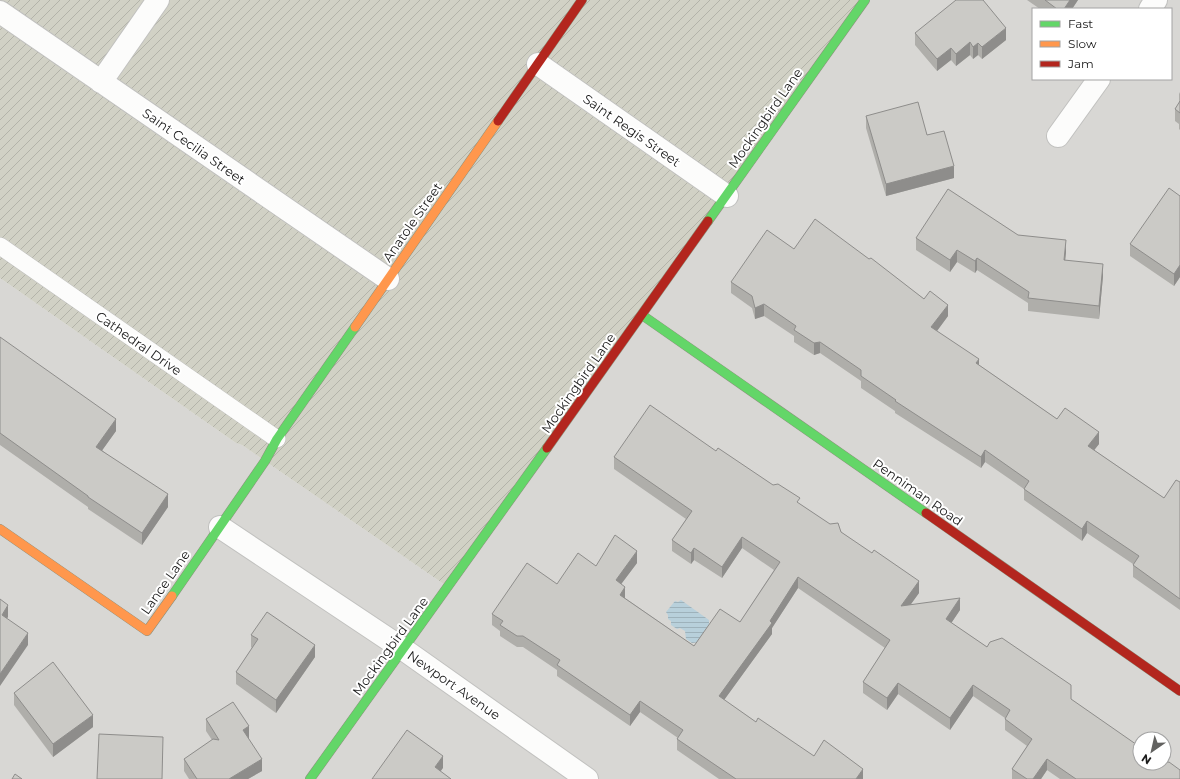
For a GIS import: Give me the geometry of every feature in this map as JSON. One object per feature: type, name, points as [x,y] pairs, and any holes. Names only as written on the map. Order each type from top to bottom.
[{"type":"street","points":[[101,82],[158,0]]},
{"type":"street","name":"Anatole Street","points":[[265,461],[277,440],[582,0]]},
{"type":"street","name":"Mockingbird Lane","points":[[310,779],[727,196],[865,0]]},
{"type":"street","name":"Saint Cecilia Street","points":[[0,12],[388,280]]},
{"type":"street","name":"Saint Regis Street","points":[[538,64],[727,196]]},
{"type":"street","points":[[1058,136],[1098,80]]},
{"type":"street","name":"Penniman Road","points":[[642,315],[1180,691]]},
{"type":"street","name":"Lance Lane","points":[[0,529],[147,631],[265,461]]},
{"type":"street","name":"Newport Avenue","points":[[220,527],[403,649],[587,779]]},
{"type":"lane","name":"Cathedral Drive","points":[[0,246],[277,440]]},
{"type":"shaded area","points":[[0,0],[865,0],[448,587],[242,445],[236,443],[0,278]]},
{"type":"shaded area","points":[[865,0],[1180,0],[1180,779],[0,779],[0,278],[236,443],[242,445],[448,587]]},
{"type":"water","points":[[681,600],[709,620],[709,625],[701,642],[692,643],[686,639],[685,631],[680,628],[677,629],[671,625],[671,621],[668,619],[666,612],[675,601],[678,602]]},
{"type":"building","points":[[956,0],[983,0],[1006,28],[982,47],[978,43],[973,47],[970,42],[956,54],[951,48],[937,59],[915,33]]},
{"type":"building","points":[[1045,0],[1070,0],[1065,8],[1056,8]]},
{"type":"building","points":[[1180,101],[1180,113],[1175,109]]},
{"type":"building","points":[[918,102],[927,135],[944,131],[954,166],[886,184],[866,116]]},
{"type":"building","points":[[1169,188],[1180,196],[1180,265],[1174,274],[1130,244]]},
{"type":"building","points":[[948,189],[1018,235],[1066,240],[1064,260],[1103,264],[1099,306],[1028,298],[1029,292],[977,258],[975,261],[957,250],[950,260],[916,238]]},
{"type":"building","points":[[815,219],[869,259],[871,258],[924,299],[930,291],[948,305],[931,327],[979,359],[976,363],[1057,419],[1065,408],[1099,432],[1088,446],[1164,498],[1176,480],[1180,482],[1180,599],[1133,565],[1139,556],[1087,521],[1082,529],[1024,489],[1029,481],[985,450],[981,457],[895,401],[896,400],[861,376],[861,370],[820,342],[814,343],[794,330],[796,326],[764,304],[755,308],[752,296],[731,282],[767,230],[794,249]]},
{"type":"building","points":[[0,337],[116,419],[96,447],[168,494],[142,533],[88,497],[0,433]]},
{"type":"building","points":[[650,405],[716,451],[718,448],[773,485],[778,484],[800,498],[797,502],[830,524],[838,523],[841,532],[872,553],[874,550],[919,581],[901,606],[960,598],[946,619],[987,647],[990,642],[1002,638],[1071,685],[1071,699],[1132,741],[1132,771],[1172,771],[1172,764],[1180,770],[1180,779],[1076,779],[1047,759],[1033,779],[1027,779],[1012,769],[1032,739],[1005,719],[1010,710],[973,685],[950,718],[898,683],[887,698],[863,682],[890,640],[798,577],[770,621],[772,623],[719,696],[756,722],[758,718],[814,756],[824,740],[863,769],[856,779],[736,779],[677,739],[683,730],[640,701],[630,715],[557,665],[560,660],[523,636],[517,636],[500,625],[503,621],[492,614],[527,563],[557,584],[578,553],[596,566],[615,535],[637,551],[616,580],[625,587],[620,595],[694,646],[720,609],[740,622],[780,562],[742,537],[722,567],[694,548],[691,553],[672,540],[692,511],[614,457]]},
{"type":"building","points":[[0,599],[8,605],[2,615],[28,633],[0,674]]},
{"type":"building","points":[[267,612],[315,645],[276,700],[236,672],[258,639],[251,635]]},
{"type":"building","points":[[53,662],[93,715],[53,744],[14,693]]},
{"type":"building","points":[[233,702],[249,726],[243,730],[262,759],[229,779],[197,779],[184,759],[213,739],[219,740],[206,719]]},
{"type":"building","points":[[407,730],[443,756],[435,767],[451,779],[372,779]]},
{"type":"building","points":[[99,734],[163,737],[162,779],[97,779]]},
{"type":"building","points":[[15,774],[22,779],[12,779]]},
{"type":"traffic: fast","points":[[708,221],[865,0]]},
{"type":"traffic: fast","points":[[642,315],[926,513]]},
{"type":"traffic: fast","points":[[172,596],[265,461],[277,439],[355,327]]},
{"type":"traffic: fast","points":[[310,779],[547,448]]},
{"type":"traffic: slow","points":[[355,327],[498,121]]},
{"type":"traffic: slow","points":[[0,529],[147,631],[172,596]]},
{"type":"traffic: jam","points":[[498,121],[582,0]]},
{"type":"traffic: jam","points":[[547,448],[708,221]]},
{"type":"traffic: jam","points":[[926,513],[1180,691]]}]
